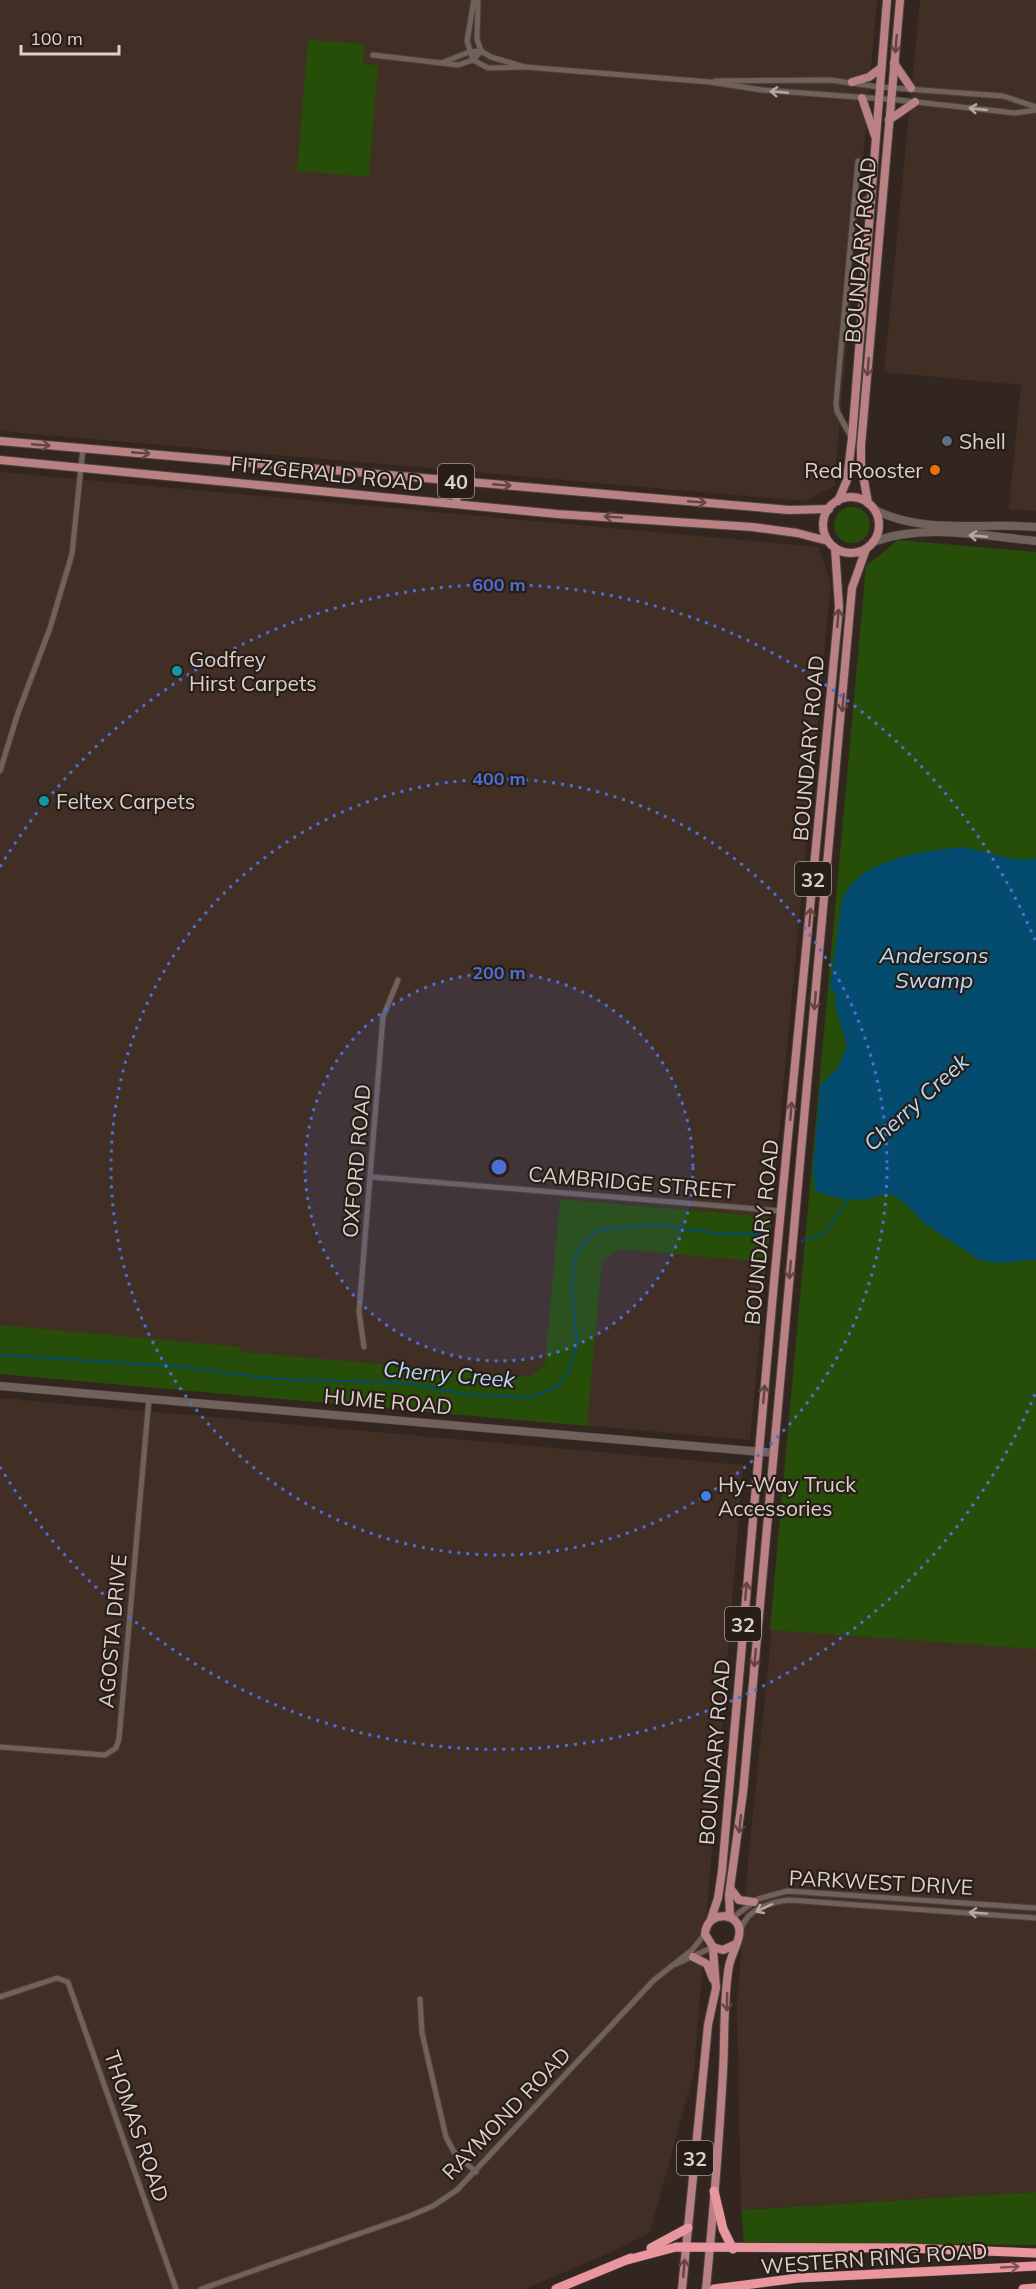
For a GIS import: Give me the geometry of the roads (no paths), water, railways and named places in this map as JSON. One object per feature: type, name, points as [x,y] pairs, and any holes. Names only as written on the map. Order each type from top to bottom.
[{"type":"highway","points":[[714,2191],[723,2229],[733,2249]]},
{"type":"highway","points":[[627,2260],[688,2228]]},
{"type":"highway","points":[[556,2289],[658,2249],[686,2247],[905,2248],[1036,2253]]},
{"type":"highway","name":"WESTERN RING ROAD","points":[[718,2288],[798,2278],[1036,2266]]},
{"type":"highway","points":[[1023,2289],[1036,2288]]},
{"type":"main road","name":"BOUNDARY ROAD","points":[[838,501],[847,480],[852,438],[887,0]]},
{"type":"main road","name":"BOUNDARY ROAD","points":[[868,503],[861,464],[861,446],[900,0]]},
{"type":"main road","points":[[894,63],[911,88]]},
{"type":"main road","points":[[852,82],[869,76],[881,68]]},
{"type":"main road","points":[[862,98],[875,136]]},
{"type":"main road","points":[[889,120],[915,102]]},
{"type":"main road","name":"FITZGERALD ROAD","points":[[0,441],[789,510],[829,509]]},
{"type":"main road","name":"FITZGERALD ROAD","points":[[0,460],[456,504],[752,527],[797,533],[832,545]]},
{"type":"main road","points":[[456,504],[458,481]]},
{"type":"main road","points":[[832,545],[824,522],[829,509],[838,501],[853,497],[868,503],[875,510],[879,523],[873,542],[866,549]]},
{"type":"main road","name":"BOUNDARY ROAD","points":[[711,1919],[718,1898],[722,1871],[839,607],[832,545]]},
{"type":"main road","name":"40","points":[[832,545],[847,553],[866,549]]},
{"type":"main road","name":"BOUNDARY ROAD","points":[[731,1918],[730,1888],[739,1833],[852,588],[866,549]]},
{"type":"main road","points":[[782,1211],[796,1212]]},
{"type":"main road","points":[[730,1888],[739,1900],[754,1902]]},
{"type":"main road","points":[[711,1919],[721,1915],[731,1918]]},
{"type":"main road","name":"32","points":[[706,2289],[728,1973],[740,1933],[731,1918]]},
{"type":"main road","name":"32","points":[[682,2289],[708,2025],[716,1988],[713,1948],[705,1934],[711,1919]]},
{"type":"main road","points":[[713,1948],[727,1950],[736,1944]]},
{"type":"main road","points":[[693,1958],[707,1964],[716,1988]]},
{"type":"street","points":[[476,0],[477,39],[481,51]]},
{"type":"street","points":[[476,0],[467,32],[469,52],[473,60],[488,68],[525,67],[710,82],[812,80],[852,82],[879,87],[1003,96],[1036,108]]},
{"type":"street","points":[[373,56],[458,65],[473,60],[481,51]]},
{"type":"street","points":[[444,62],[469,52],[481,51],[491,57],[525,67]]},
{"type":"street","points":[[811,95],[812,80]]},
{"type":"street","points":[[710,82],[734,87],[811,95],[879,98],[1015,112],[1036,108]]},
{"type":"street","name":"BOUNDARY ROAD","points":[[852,438],[837,411],[836,403],[858,161]]},
{"type":"street","name":"BOUNDARY ROAD","points":[[854,205],[871,197]]},
{"type":"street","points":[[0,771],[18,714],[50,628],[72,554],[82,448]]},
{"type":"street","points":[[875,510],[894,518],[927,525],[1036,527]]},
{"type":"street","points":[[873,542],[895,535],[911,534],[964,535],[1036,541]]},
{"type":"street","name":"OXFORD ROAD","points":[[364,1347],[359,1312],[372,1177],[383,1017],[398,980]]},
{"type":"street","name":"CAMBRIDGE STREET","points":[[372,1177],[782,1211]]},
{"type":"street","name":"HUME ROAD","points":[[0,1386],[774,1453]]},
{"type":"street","name":"AGOSTA DRIVE","points":[[0,1747],[105,1755],[116,1748],[119,1739],[150,1398]]},
{"type":"street","name":"PARKWEST DRIVE","points":[[731,1918],[768,1895],[787,1891],[1036,1908]]},
{"type":"street","points":[[893,1898],[893,1907]]},
{"type":"street","name":"PARKWEST DRIVE","points":[[740,1933],[747,1917],[764,1906],[780,1901],[799,1900],[1036,1918]]},
{"type":"street","name":"RAYMOND ROAD","points":[[201,2289],[433,2206],[476,2172],[654,1980],[692,1950],[705,1934]]},
{"type":"street","name":"RAYMOND ROAD","points":[[672,1966],[713,1948]]},
{"type":"street","name":"THOMAS ROAD","points":[[0,1997],[61,1978],[70,1986],[176,2289]]},
{"type":"street","points":[[420,1999],[422,2032],[446,2137],[454,2152],[476,2172]]},
{"type":"water","name":"Andersons Swamp","points":[[962,847],[1008,858],[1036,858],[1036,1260],[998,1263],[979,1260],[924,1223],[904,1202],[892,1195],[862,1200],[833,1197],[815,1190],[813,1170],[820,1089],[822,1083],[838,1068],[847,1045],[835,1005],[836,994],[830,988],[842,899],[848,888],[860,877],[886,862],[901,857]]},
{"type":"waterway","name":"Cherry Creek","points":[[802,1241],[825,1233],[850,1196]]},
{"type":"waterway","name":"Cherry Creek","points":[[0,1355],[175,1366],[274,1379],[406,1383],[473,1395],[533,1397],[557,1387],[569,1371],[577,1346],[572,1289],[573,1261],[585,1241],[598,1230],[657,1224],[714,1233],[763,1234]]},
{"type":"place","name":"Shell","points":[[947,441]]},
{"type":"place","name":"Red Rooster","points":[[935,470]]},
{"type":"place","name":"Godfrey Hirst Carpets","points":[[177,671]]},
{"type":"place","name":"Feltex Carpets","points":[[44,801]]},
{"type":"place","name":"Hy-Way Truck Accessories","points":[[706,1496]]}]
